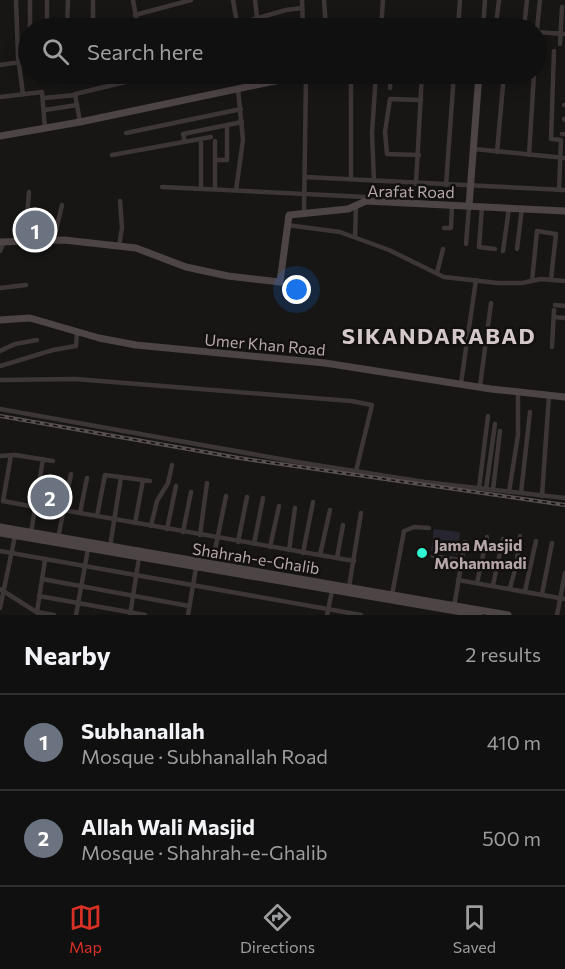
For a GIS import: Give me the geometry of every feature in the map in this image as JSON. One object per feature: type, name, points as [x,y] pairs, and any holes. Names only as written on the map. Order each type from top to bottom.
[{"type":"street","points":[[16,0],[18,42]]},
{"type":"street","points":[[30,0],[30,18]]},
{"type":"street","points":[[47,0],[47,18]]},
{"type":"street","points":[[67,18],[68,0]]},
{"type":"street","points":[[93,0],[93,18]]},
{"type":"street","points":[[133,0],[136,18]]},
{"type":"street","points":[[135,15],[191,0]]},
{"type":"street","points":[[232,0],[236,18]]},
{"type":"street","points":[[255,0],[257,17]]},
{"type":"street","points":[[302,0],[302,18]]},
{"type":"street","points":[[324,0],[325,18]]},
{"type":"street","points":[[382,18],[383,0]]},
{"type":"street","points":[[459,18],[460,0]]},
{"type":"street","points":[[484,18],[485,0]]},
{"type":"street","points":[[498,18],[499,0]]},
{"type":"street","points":[[525,18],[527,0]]},
{"type":"street","points":[[538,18],[540,0]]},
{"type":"street","points":[[254,18],[302,8]]},
{"type":"street","points":[[560,44],[563,34],[562,8]]},
{"type":"street","points":[[547,33],[563,34]]},
{"type":"street","points":[[304,177],[562,190],[561,140],[551,139],[554,51]]},
{"type":"street","points":[[0,65],[18,63]]},
{"type":"street","points":[[22,84],[23,94]]},
{"type":"street","points":[[44,98],[76,95],[113,84]]},
{"type":"street","points":[[0,136],[45,129],[261,84]]},
{"type":"street","points":[[0,251],[2,242],[25,240],[54,239],[119,246],[136,248],[186,267],[228,276],[280,282],[289,215],[304,213],[306,84]]},
{"type":"street","points":[[351,84],[351,179]]},
{"type":"street","points":[[374,181],[372,133],[375,84]]},
{"type":"street","points":[[390,84],[390,88]]},
{"type":"street","points":[[416,184],[421,84]]},
{"type":"street","points":[[446,185],[453,84]]},
{"type":"street","points":[[466,244],[478,84]]},
{"type":"street","points":[[497,152],[503,84]]},
{"type":"street","points":[[529,155],[533,84]]},
{"type":"street","points":[[236,190],[243,140],[238,89]]},
{"type":"street","points":[[0,97],[41,91],[44,98],[45,129]]},
{"type":"street","points":[[76,95],[80,122]]},
{"type":"street","points":[[419,155],[387,154],[384,132],[388,100],[420,100]]},
{"type":"street","points":[[45,110],[77,105]]},
{"type":"street","points":[[126,133],[240,109]]},
{"type":"street","points":[[185,142],[183,134],[242,122]]},
{"type":"street","points":[[215,159],[227,159],[227,125]]},
{"type":"street","points":[[112,155],[213,139],[215,189]]},
{"type":"street","points":[[201,143],[201,189]]},
{"type":"street","points":[[474,149],[562,158]]},
{"type":"street","points":[[162,187],[366,197],[366,201]]},
{"type":"street","points":[[25,240],[29,192]]},
{"type":"street","points":[[119,246],[122,228],[120,201]]},
{"type":"street","name":"Arafat Road","points":[[304,213],[348,209],[366,201],[565,211]]},
{"type":"street","points":[[54,239],[62,205]]},
{"type":"street","points":[[444,228],[451,228],[452,205]]},
{"type":"street","points":[[355,237],[356,206]]},
{"type":"street","points":[[482,207],[479,247],[495,249]]},
{"type":"street","points":[[503,251],[509,208]]},
{"type":"street","points":[[517,249],[522,208]]},
{"type":"street","points":[[287,225],[340,232],[389,250],[444,277],[498,283],[522,283],[551,279],[565,281]]},
{"type":"street","points":[[532,281],[537,231],[556,234],[551,279]]},
{"type":"street","points":[[436,273],[443,249]]},
{"type":"street","points":[[461,383],[476,280]]},
{"type":"street","points":[[0,288],[26,285]]},
{"type":"street","points":[[480,386],[490,303]]},
{"type":"street","points":[[552,347],[555,307],[565,306]]},
{"type":"street","points":[[554,317],[565,318]]},
{"type":"street","name":"Umer Khan Road","points":[[0,320],[30,318],[77,332],[136,345],[323,362],[565,397]]},
{"type":"street","points":[[0,366],[53,350],[76,346],[77,332]]},
{"type":"street","points":[[0,351],[15,344],[37,340]]},
{"type":"street","points":[[0,380],[75,379],[351,401],[372,405],[356,471]]},
{"type":"street","points":[[509,492],[518,435],[518,392]]},
{"type":"street","points":[[542,496],[549,395]]},
{"type":"street","points":[[0,409],[270,458],[565,498]]},
{"type":"street","points":[[520,493],[530,412]]},
{"type":"street","points":[[478,488],[488,416]]},
{"type":"street","points":[[486,489],[495,424]]},
{"type":"street","points":[[494,490],[501,431]]},
{"type":"street","points":[[11,455],[2,501],[35,507]]},
{"type":"street","points":[[0,456],[11,455],[53,461]]},
{"type":"street","points":[[31,533],[43,459]]},
{"type":"street","points":[[151,526],[157,501],[168,483],[172,465]]},
{"type":"street","points":[[58,538],[71,474]]},
{"type":"street","points":[[97,516],[104,476],[150,481]]},
{"type":"street","points":[[110,547],[121,477]]},
{"type":"street","points":[[80,513],[87,478]]},
{"type":"street","points":[[135,523],[143,480]]},
{"type":"street","points":[[200,535],[207,483]]},
{"type":"street","points":[[166,529],[176,486]]},
{"type":"street","points":[[183,532],[191,492]]},
{"type":"street","points":[[212,565],[226,496]]},
{"type":"street","points":[[238,542],[247,497]]},
{"type":"street","points":[[254,544],[263,498]]},
{"type":"street","points":[[303,553],[313,502]]},
{"type":"street","points":[[270,547],[279,506]]},
{"type":"street","points":[[289,550],[295,508]]},
{"type":"street","points":[[63,510],[354,561]]},
{"type":"street","points":[[320,555],[330,510]]},
{"type":"street","points":[[349,587],[361,513]]},
{"type":"street","points":[[337,558],[343,525]]},
{"type":"street","name":"Shahrah-e-Ghalib","points":[[0,527],[349,587],[479,615]]},
{"type":"street","points":[[392,595],[404,531],[414,527],[429,528]]},
{"type":"street","name":"Shahrah-e-Ghalib","points":[[0,533],[332,591],[508,615]]},
{"type":"street","points":[[0,608],[2,589],[15,536]]},
{"type":"street","points":[[510,588],[520,536]]},
{"type":"street","points":[[477,583],[487,537]]},
{"type":"street","points":[[493,585],[503,539]]},
{"type":"street","points":[[525,591],[536,541]]},
{"type":"street","points":[[454,608],[465,542]]},
{"type":"street","points":[[542,594],[552,543]]},
{"type":"street","points":[[76,615],[88,549]]},
{"type":"street","points":[[0,551],[193,585],[328,613],[360,615]]},
{"type":"street","points":[[433,556],[461,560]]},
{"type":"street","points":[[130,614],[138,558]]},
{"type":"street","points":[[39,613],[39,596],[45,560]]},
{"type":"street","points":[[188,615],[196,568]]},
{"type":"street","points":[[557,615],[565,573]]},
{"type":"street","points":[[42,579],[189,606]]},
{"type":"street","points":[[458,580],[562,598]]},
{"type":"street","points":[[2,589],[39,613],[54,615]]},
{"type":"street","points":[[328,613],[332,591]]},
{"type":"street","points":[[39,596],[130,614],[146,615]]},
{"type":"shaded area","points":[[434,529],[460,532],[458,555],[431,551]]},
{"type":"railway","points":[[0,416],[239,458],[565,505]]},
{"type":"place","name":"Subhanallah","points":[[35,230]]},
{"type":"place","name":"Allah Wali Masjid","points":[[50,497]]},
{"type":"place","name":"Jama Masjid Mohammadi","points":[[422,553]]},
{"type":"district","name":"SIKANDARABAD","points":[[439,335]]}]
